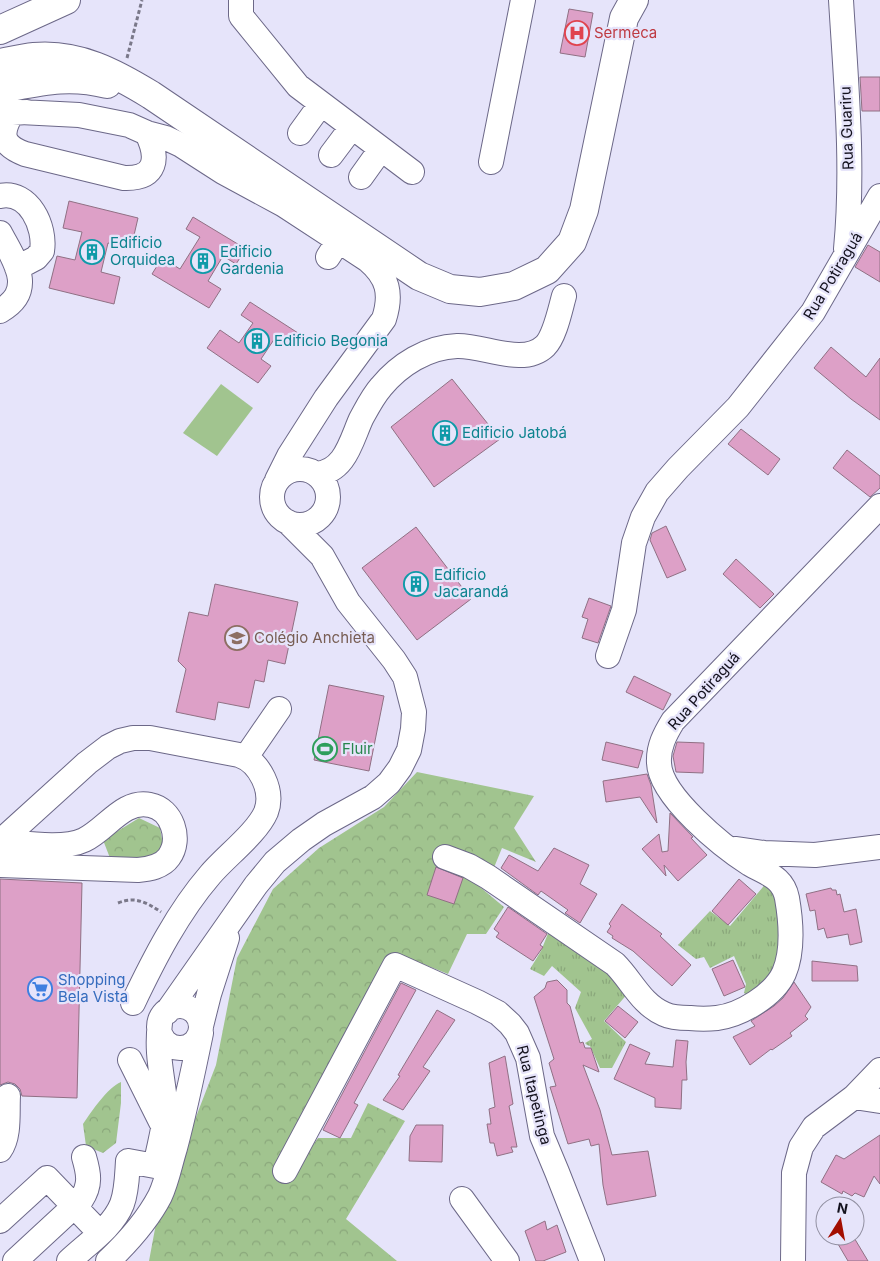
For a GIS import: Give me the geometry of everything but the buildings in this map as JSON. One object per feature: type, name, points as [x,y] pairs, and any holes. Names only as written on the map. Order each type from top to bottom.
[{"type":"main road","points":[[0,25],[38,0]]},
{"type":"main road","points":[[0,30],[66,0]]},
{"type":"main road","points":[[0,63],[35,57],[72,59],[115,74],[151,95],[419,276],[450,289],[480,292],[514,286],[547,270],[572,242],[584,210],[625,6]]},
{"type":"main road","points":[[0,89],[60,79],[76,79],[99,82],[151,95]]},
{"type":"street","points":[[241,0],[240,16],[298,86],[412,172]]},
{"type":"street","points":[[491,162],[523,0]]},
{"type":"street","name":"Rua Guariru","points":[[841,0],[849,155],[848,224],[845,256]]},
{"type":"street","points":[[300,133],[321,104]]},
{"type":"street","points":[[0,110],[80,115],[129,125],[147,133],[166,138],[284,205],[333,249],[378,268],[388,291],[389,305],[384,319],[335,384],[289,456],[273,489],[272,498],[274,508],[280,516],[322,556],[348,602],[394,660],[404,677],[414,712],[409,750],[400,768],[389,783],[373,797],[324,824],[300,840],[269,870],[235,914],[163,1017],[158,1054],[165,1114],[155,1166],[149,1213]]},
{"type":"street","points":[[31,112],[12,113],[5,122],[2,132],[5,142],[13,150],[124,178],[136,178],[147,174],[153,165],[152,144],[147,133]]},
{"type":"street","points":[[331,155],[352,127]]},
{"type":"street","points":[[362,177],[382,149]]},
{"type":"street","points":[[0,196],[12,195],[24,201],[31,208],[43,234],[42,251],[36,258],[17,268]]},
{"type":"street","name":"Rua Potiraguá","points":[[608,656],[624,610],[634,543],[643,517],[657,492],[738,407],[814,312],[880,196]]},
{"type":"street","points":[[0,232],[20,278],[20,287],[16,298],[0,311]]},
{"type":"street","points":[[278,480],[286,473],[296,470],[325,474],[333,469],[346,454],[375,394],[390,376],[419,356],[455,346],[483,357],[523,356],[534,353],[545,346],[551,337],[564,296]]},
{"type":"street","points":[[288,522],[305,524],[313,522],[324,511],[336,496],[343,480],[346,454]]},
{"type":"street","points":[[316,474],[322,480],[328,494],[324,511],[327,551],[331,570]]},
{"type":"street","name":"Rua Potiraguá","points":[[445,857],[469,866],[488,877],[615,964],[625,974],[643,1000],[666,1015],[700,1019],[719,1018],[745,1009],[764,997],[776,985],[784,973],[788,958],[790,943],[787,897],[781,883],[774,876],[751,864],[728,848],[698,823],[669,790],[662,778],[658,764],[660,750],[673,720],[880,506]]},
{"type":"street","points":[[246,757],[279,709]]},
{"type":"street","points":[[1,841],[87,763],[108,747],[120,741],[133,738],[150,738],[246,757],[252,762],[260,772],[266,786],[268,798],[266,811],[260,822],[210,875],[177,922],[133,1003]]},
{"type":"street","points":[[0,865],[150,869],[159,866],[169,858],[176,835],[173,824],[166,813],[158,807],[149,804],[138,804],[124,810],[83,841],[63,845],[1,841]]},
{"type":"street","points":[[728,848],[764,853],[816,855],[880,847]]},
{"type":"street","points":[[108,1261],[129,1241],[149,1213],[165,1183],[184,1111],[209,994],[235,914]]},
{"type":"street","name":"Rua Itapetinga","points":[[285,1171],[395,965],[498,1013],[518,1033],[528,1058],[542,1136],[592,1261]]},
{"type":"street","points":[[181,1006],[195,1012],[200,1019],[201,1030],[198,1039],[188,1047],[170,1045],[161,1036],[163,1017],[173,1008],[181,1006]]},
{"type":"street","points":[[130,1060],[166,1133],[166,1149],[149,1213]]},
{"type":"street","points":[[794,1261],[794,1174],[801,1147],[814,1127],[854,1096],[880,1070]]},
{"type":"street","points":[[0,1150],[4,1144],[8,1096]]},
{"type":"street","points":[[854,1096],[880,1101]]},
{"type":"street","points":[[15,1261],[75,1206],[85,1194],[89,1178],[84,1157]]},
{"type":"street","points":[[69,1261],[118,1214],[123,1202],[128,1161],[155,1166]]},
{"type":"street","points":[[0,1221],[47,1178],[100,1233]]},
{"type":"street","points":[[462,1199],[507,1261]]},
{"type":"path","points":[[118,903],[126,900],[140,900],[177,922]]},
{"type":"green space","points":[[221,384],[253,408],[217,456],[183,433]]},
{"type":"green space","points":[[417,772],[534,796],[514,828],[536,862],[502,848],[493,870],[446,848],[433,858],[474,882],[504,907],[486,934],[467,934],[448,974],[403,956],[287,1182],[318,1138],[351,1138],[368,1103],[405,1121],[346,1219],[397,1261],[149,1261],[157,1218],[216,1065],[237,958],[273,889],[319,848],[384,807]]},
{"type":"green space","points":[[139,818],[160,828],[165,855],[132,865],[110,858],[103,840]]},
{"type":"green space","points":[[768,881],[780,922],[782,934],[781,955],[778,964],[754,999],[744,993],[746,984],[734,956],[710,968],[704,957],[696,959],[678,945],[710,911],[730,926]]},
{"type":"green space","points":[[551,926],[602,961],[629,992],[604,1021],[626,1042],[612,1068],[600,1068],[590,1046],[585,1043],[592,1039],[575,1008],[581,992],[552,966],[544,976],[530,969],[541,951]]},
{"type":"green space","points":[[121,1082],[121,1103],[116,1143],[103,1153],[86,1146],[83,1124],[105,1094]]},
{"type":"place","name":"Sermeca","points":[[577,33]]},
{"type":"place","name":"Edificio Orquidea","points":[[92,252]]},
{"type":"place","name":"Edificio Gardenia","points":[[203,261]]},
{"type":"place","name":"Edificio Begonia","points":[[257,341]]},
{"type":"place","name":"Edificio Jatobá","points":[[445,433]]},
{"type":"place","name":"Edificio Jacarandá","points":[[416,584]]},
{"type":"place","name":"Colégio Anchieta","points":[[237,638]]},
{"type":"place","name":"Fluir","points":[[325,749]]},
{"type":"place","name":"Shopping Bela Vista","points":[[40,989]]}]
